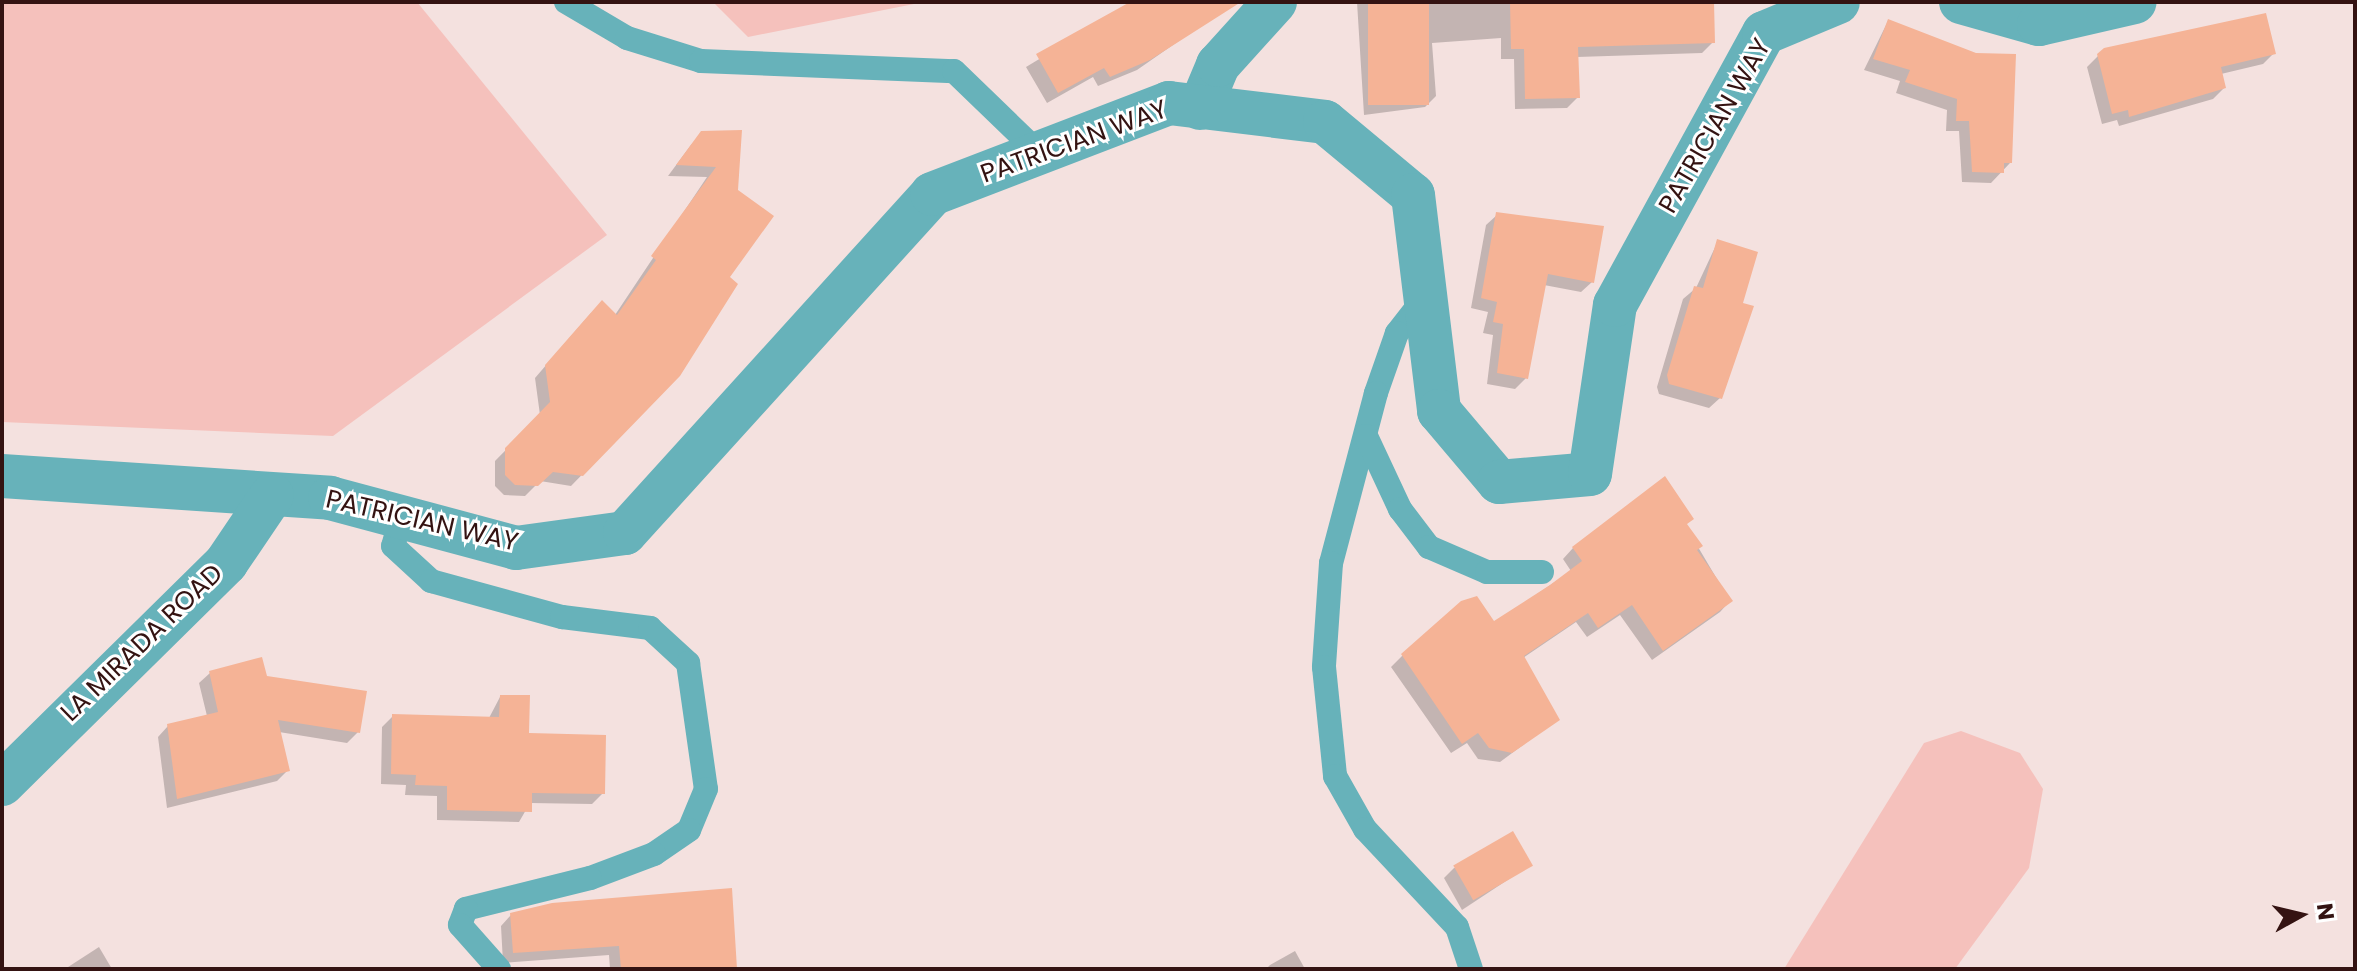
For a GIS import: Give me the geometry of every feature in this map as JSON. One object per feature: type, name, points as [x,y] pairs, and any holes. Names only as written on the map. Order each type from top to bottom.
[{"type":"street","points":[[1200,108],[1218,65],[1275,2]]},
{"type":"street","name":"PATRICIAN WAY","points":[[2,476],[330,498],[516,548],[625,533],[932,194],[1169,103],[1325,122],[1413,195],[1439,411],[1499,482],[1590,474],[1615,305],[1764,33],[1838,2]]},
{"type":"street","points":[[1961,2],[2039,24],[2135,2]]},
{"type":"street","name":"LA MIRADA ROAD","points":[[2,784],[226,563],[272,495]]},
{"type":"lane","points":[[566,2],[627,38],[701,61],[954,71],[1039,153]]},
{"type":"lane","points":[[1425,297],[1397,333],[1331,563],[1324,667],[1335,776],[1365,829],[1457,927],[1471,969]]},
{"type":"lane","points":[[1366,436],[1400,509],[1429,547],[1487,572],[1542,572]]},
{"type":"lane","points":[[401,517],[393,546],[431,581],[562,617],[650,628],[688,663],[706,789],[689,830],[654,854],[590,878],[466,909],[460,925],[499,969]]},
{"type":"shaded area","points":[[2,2],[417,2],[607,235],[333,436],[2,422]]},
{"type":"shaded area","points":[[713,2],[924,2],[748,37]]},
{"type":"shaded area","points":[[1961,731],[2020,753],[2043,789],[2029,868],[1955,969],[1784,969],[1924,743]]},
{"type":"building","points":[[1130,2],[1241,2],[1150,60],[1110,77],[1104,68],[1058,93],[1036,54]]},
{"type":"building","points":[[1368,2],[1429,2],[1429,105],[1368,105]]},
{"type":"building","points":[[1510,2],[1714,2],[1715,43],[1578,47],[1580,98],[1525,99],[1524,49],[1511,49]]},
{"type":"building","points":[[2266,13],[2276,54],[2221,67],[2226,88],[2129,117],[2128,110],[2112,114],[2097,54],[2104,48]]},
{"type":"building","points":[[1888,19],[1976,53],[2016,54],[2012,163],[2004,163],[2004,173],[1972,172],[1969,121],[1956,121],[1957,99],[1905,82],[1910,70],[1873,59]]},
{"type":"building","points":[[742,130],[738,190],[774,216],[730,277],[738,284],[680,376],[583,476],[553,472],[538,486],[515,485],[505,475],[505,448],[550,402],[545,365],[602,300],[617,315],[656,260],[651,256],[716,167],[676,165],[701,131]]},
{"type":"building","points":[[1496,212],[1604,226],[1594,283],[1548,274],[1528,379],[1497,373],[1503,324],[1493,322],[1497,302],[1481,298]]},
{"type":"building","points":[[1717,239],[1758,252],[1743,303],[1754,306],[1722,399],[1669,384],[1667,375],[1694,286],[1703,288]]},
{"type":"building","points":[[1665,476],[1694,519],[1687,524],[1703,546],[1697,550],[1733,601],[1663,651],[1632,605],[1598,628],[1588,613],[1524,656],[1560,720],[1512,753],[1489,748],[1478,733],[1462,744],[1401,654],[1461,601],[1477,596],[1494,621],[1550,585],[1582,561],[1572,547]]},
{"type":"building","points":[[262,657],[267,676],[367,691],[360,733],[278,720],[290,771],[177,799],[167,724],[218,712],[209,671]]},
{"type":"building","points":[[500,695],[530,695],[529,733],[606,735],[605,794],[532,793],[532,812],[447,810],[447,786],[415,785],[416,775],[391,774],[392,714],[499,717]]},
{"type":"building","points":[[1513,831],[1533,866],[1473,900],[1453,866]]},
{"type":"building","points":[[732,888],[737,969],[621,969],[619,946],[513,953],[510,913],[552,903]]}]
